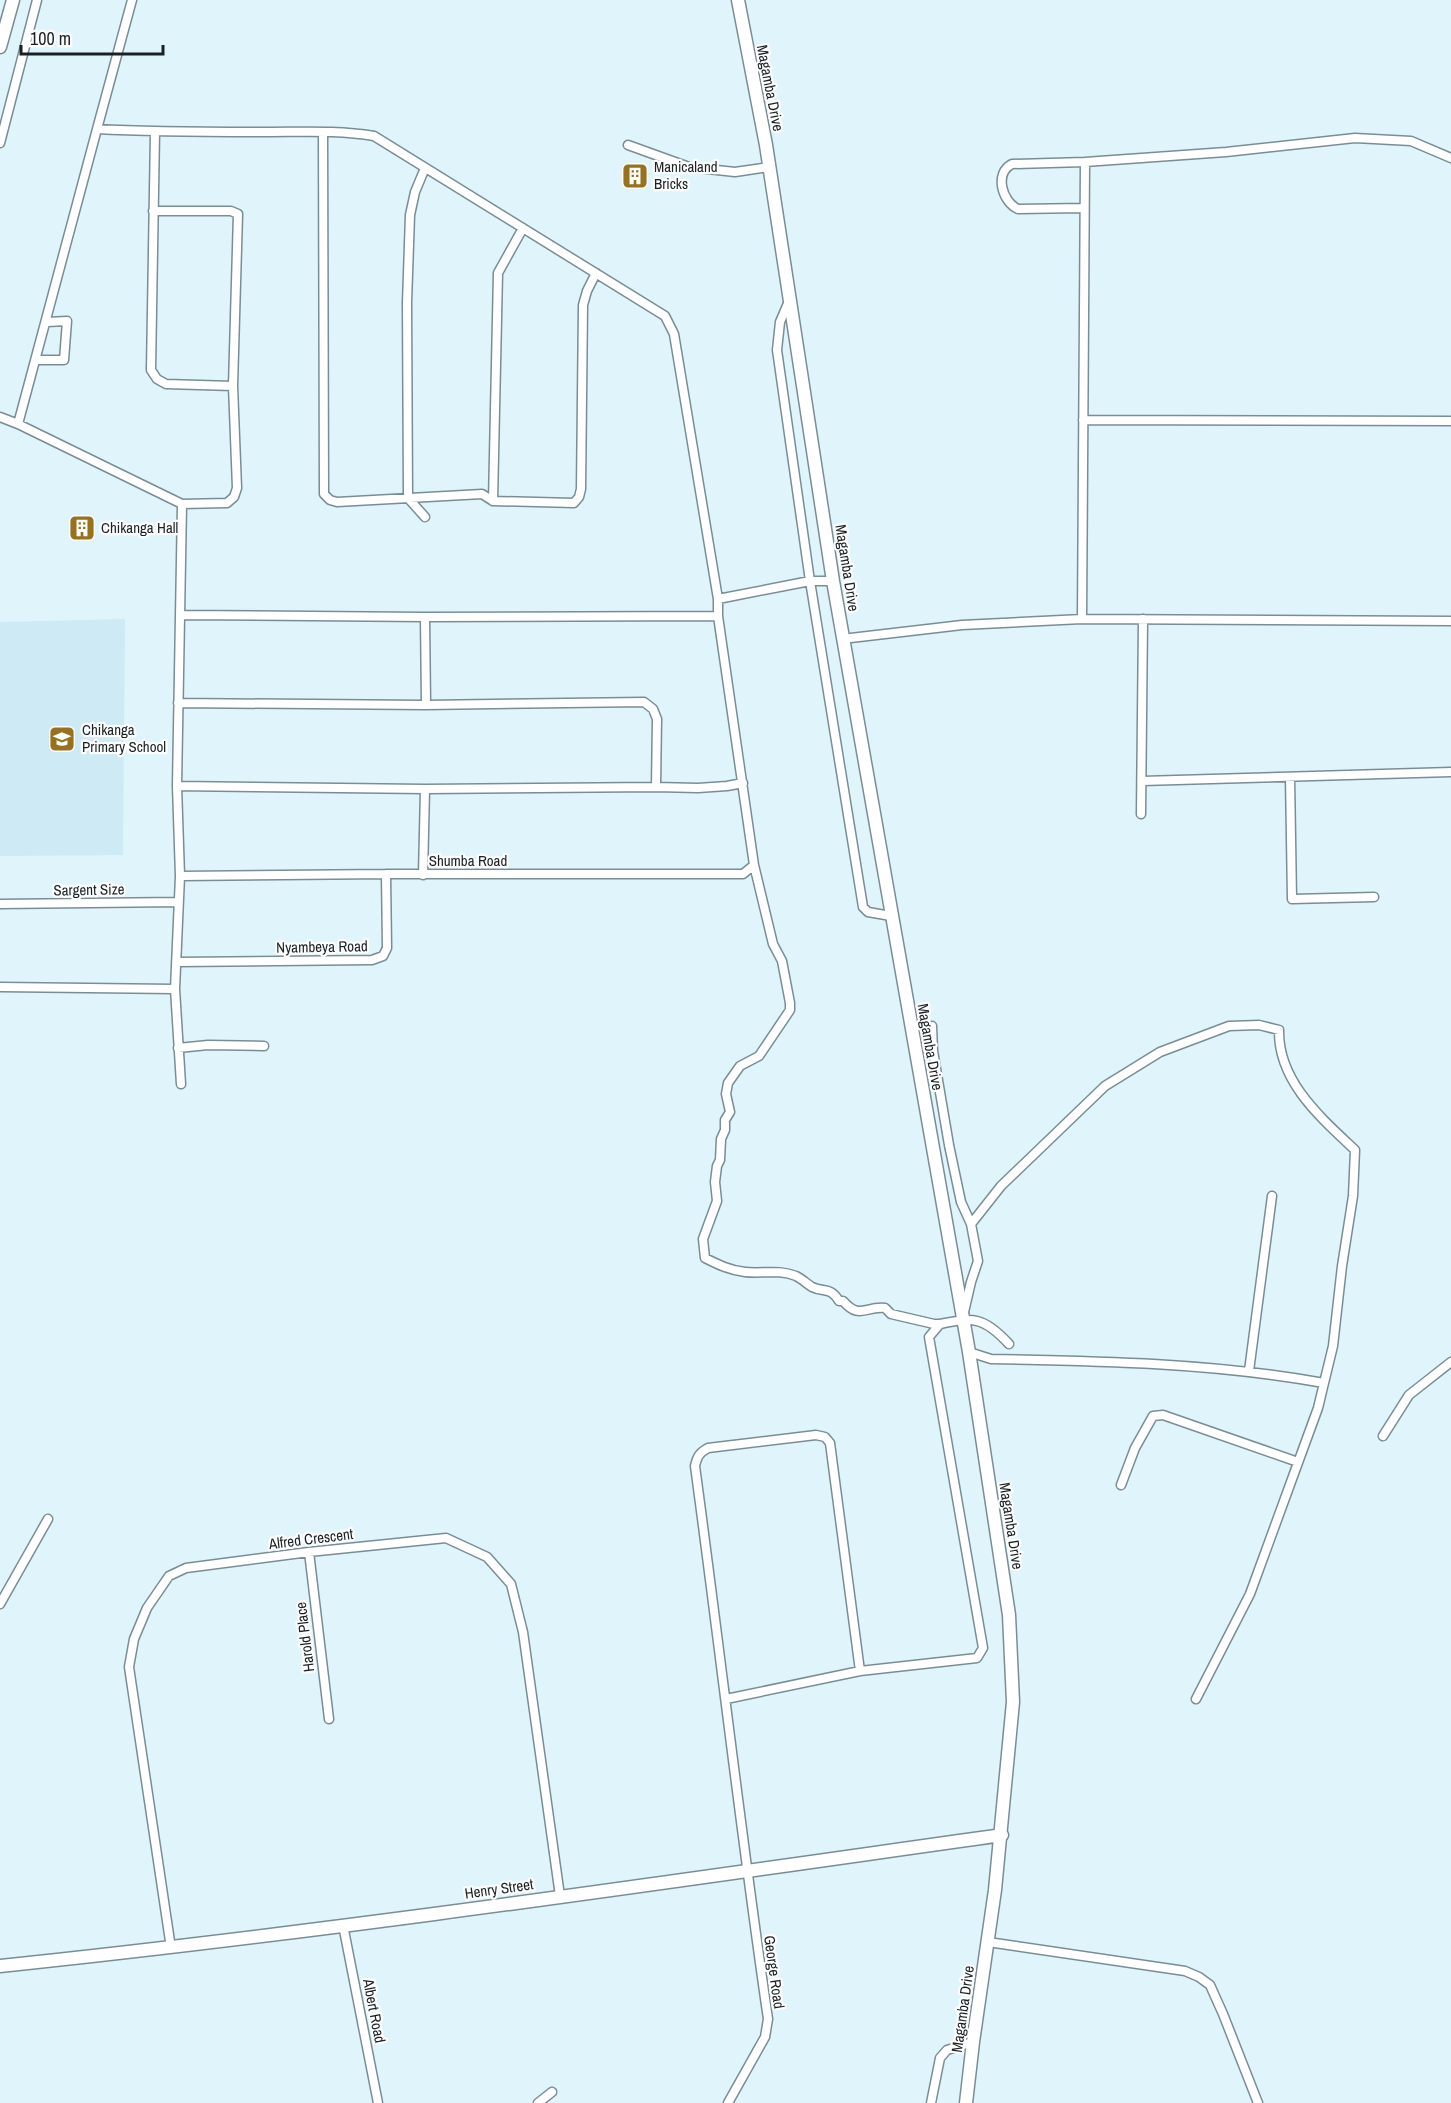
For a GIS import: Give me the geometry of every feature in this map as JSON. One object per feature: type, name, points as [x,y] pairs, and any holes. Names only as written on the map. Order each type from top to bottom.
[{"type":"street","points":[[0,47],[13,0]]},
{"type":"street","points":[[0,143],[37,0]]},
{"type":"street","points":[[18,424],[132,0]]},
{"type":"street","name":"Magamba Drive","points":[[738,0],[769,166],[833,581],[969,1352],[1009,1615],[1013,1702],[1002,1835],[966,2103]]},
{"type":"street","points":[[97,129],[155,132],[323,132],[374,136],[665,316],[674,334],[718,599],[718,616],[754,865],[773,944],[782,961],[784,976],[788,984],[790,1010],[759,1056],[741,1066],[728,1083],[726,1094],[730,1112],[725,1120],[720,1160],[717,1166],[715,1182],[717,1201],[703,1239],[705,1258],[721,1267],[743,1272],[783,1272],[795,1275],[814,1288],[824,1288],[835,1294],[839,1301],[843,1301],[852,1311],[858,1313],[877,1307],[885,1308],[891,1314],[934,1324],[974,1319],[987,1324],[1009,1344]]},
{"type":"street","points":[[155,132],[151,370],[157,379],[166,384],[233,386]]},
{"type":"street","points":[[323,132],[324,494],[330,500],[337,502],[482,494],[493,501],[574,503],[579,497],[583,305],[596,273]]},
{"type":"street","points":[[1084,208],[1018,209],[1011,206],[1007,201],[1002,181],[1004,171],[1011,164],[1085,162],[1226,152],[1355,138],[1411,141],[1451,158]]},
{"type":"street","points":[[628,145],[689,167],[735,172],[769,166]]},
{"type":"street","points":[[1082,619],[1085,162]]},
{"type":"street","points":[[424,517],[408,498],[407,303],[410,215],[425,168]]},
{"type":"street","points":[[0,417],[182,504],[227,503],[234,497],[237,488],[233,386],[238,214],[231,211],[153,211]]},
{"type":"street","points":[[493,501],[498,273],[523,228]]},
{"type":"street","points":[[789,301],[780,322],[777,350],[810,582],[863,907],[868,912],[891,916]]},
{"type":"street","points":[[37,360],[64,360],[67,321],[46,322]]},
{"type":"street","points":[[1083,420],[1451,421]]},
{"type":"street","points":[[181,1084],[175,989],[180,876],[177,786],[182,615],[182,504]]},
{"type":"street","points":[[718,599],[810,582],[833,581]]},
{"type":"street","points":[[182,615],[718,616]]},
{"type":"street","points":[[425,617],[426,705]]},
{"type":"street","points":[[843,639],[962,626],[1082,619],[1451,621]]},
{"type":"street","points":[[1141,814],[1143,620]]},
{"type":"street","points":[[178,703],[426,705],[644,702],[653,709],[657,719],[656,787]]},
{"type":"street","points":[[1142,781],[1451,772]]},
{"type":"street","points":[[1290,777],[1292,899],[1374,897]]},
{"type":"street","points":[[177,786],[425,789],[698,788],[743,783]]},
{"type":"street","points":[[423,875],[425,789]]},
{"type":"street","name":"Shumba Road","points":[[180,876],[743,874],[754,865]]},
{"type":"street","name":"Nyambeya Road","points":[[177,962],[372,960],[383,956],[387,948],[386,874]]},
{"type":"street","name":"Sargent Size","points":[[0,904],[178,902]]},
{"type":"street","points":[[0,987],[175,989]]},
{"type":"street","points":[[971,1224],[1000,1186],[1105,1086],[1160,1052],[1229,1026],[1259,1025],[1279,1030],[1279,1046],[1289,1074],[1312,1110],[1355,1150],[1353,1196],[1333,1346],[1318,1408],[1250,1594],[1196,1699]]},
{"type":"street","points":[[932,1026],[933,1051],[950,1152],[961,1202],[971,1224],[978,1261],[963,1319]]},
{"type":"street","points":[[178,1048],[208,1045],[264,1046]]},
{"type":"street","points":[[1249,1371],[1272,1196]]},
{"type":"street","points":[[726,1699],[860,1671],[977,1658],[983,1648],[928,1337],[940,1324]]},
{"type":"street","points":[[969,1352],[991,1359],[1134,1362],[1249,1371],[1324,1383]]},
{"type":"street","points":[[1383,1436],[1409,1395],[1451,1362]]},
{"type":"street","points":[[1120,1485],[1153,1416],[1163,1415],[1298,1462]]},
{"type":"street","name":"George Road","points":[[728,2103],[765,2037],[768,2019],[695,1466],[697,1456],[708,1448],[816,1435],[825,1437],[830,1443],[860,1671]]},
{"type":"street","points":[[0,1604],[48,1519]]},
{"type":"street","name":"Alfred Crescent","points":[[171,1948],[129,1667],[134,1640],[147,1608],[169,1576],[186,1568],[446,1538],[487,1557],[511,1584],[523,1632],[560,1896]]},
{"type":"street","name":"Harold Place","points":[[309,1552],[329,1719]]},
{"type":"street","name":"Henry Street","points":[[0,1966],[171,1948],[1002,1835]]},
{"type":"street","name":"Albert Road","points":[[343,1925],[378,2103]]},
{"type":"street","points":[[988,1942],[1185,1971],[1199,1977],[1210,1985],[1219,2004],[1257,2103]]},
{"type":"street","points":[[931,2103],[940,2058],[947,2050],[973,2042]]},
{"type":"street","points":[[538,2103],[552,2092]]},
{"type":"shaded area","name":"Chikanga Primary School","points":[[125,619],[123,855],[0,856],[0,622]]},
{"type":"place","name":"Manicaland Bricks","points":[[635,176]]},
{"type":"place","name":"Chikanga Hall","points":[[82,528]]},
{"type":"place","name":"Chikanga Primary School","points":[[62,739]]}]
